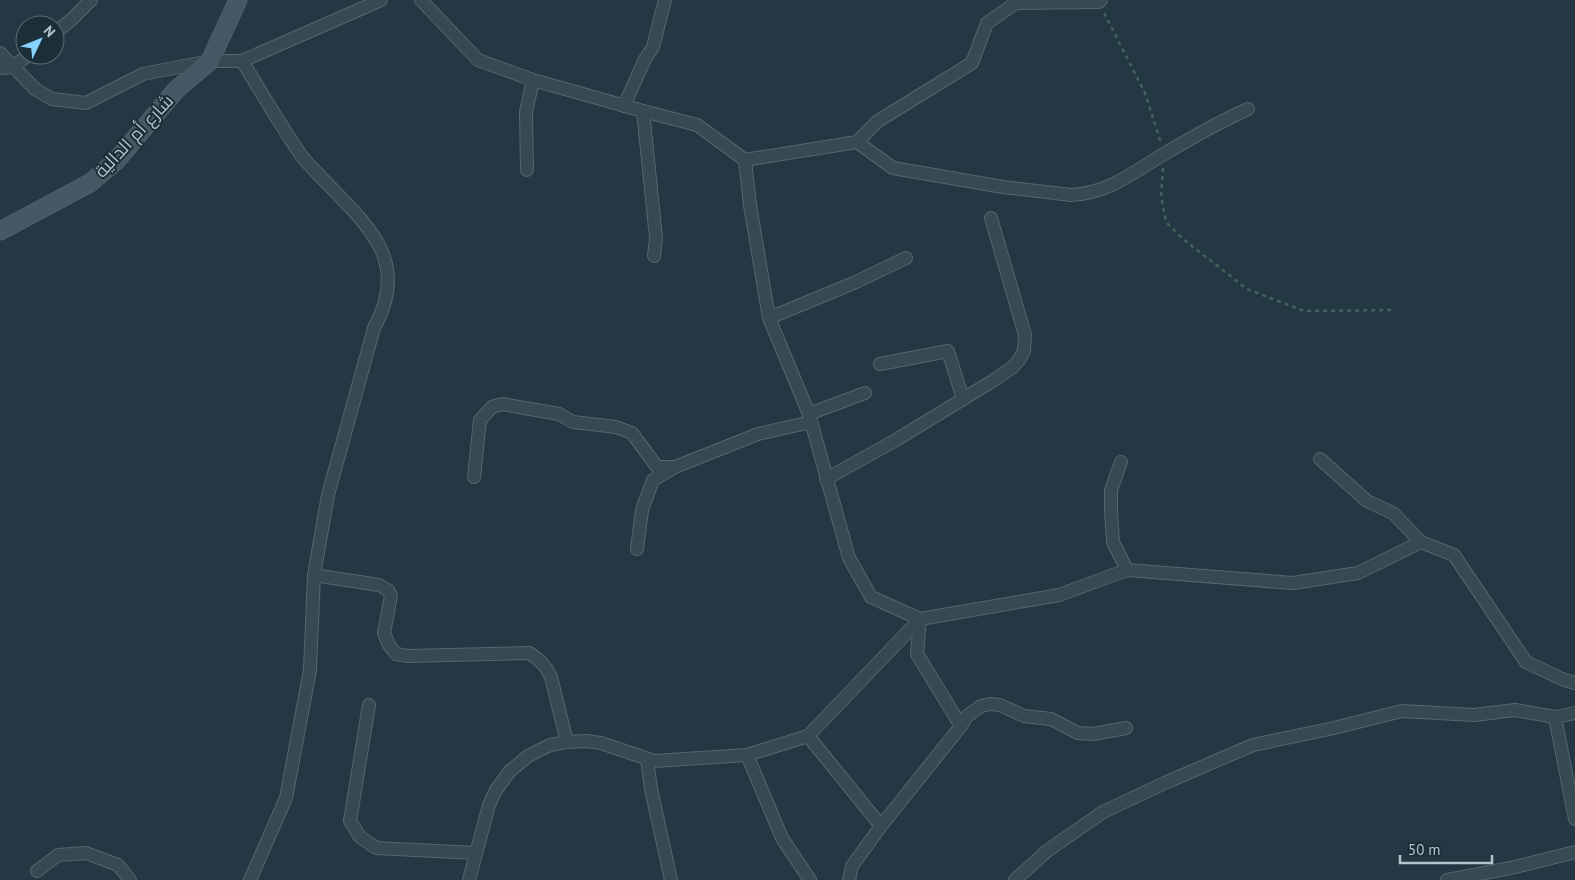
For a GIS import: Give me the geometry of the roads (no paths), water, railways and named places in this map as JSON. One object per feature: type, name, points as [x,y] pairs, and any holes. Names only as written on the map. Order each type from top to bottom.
[{"type":"street","points":[[65,24],[91,0]]},
{"type":"street","points":[[210,61],[238,0]]},
{"type":"street","points":[[0,53],[35,89],[52,99],[86,103],[143,74],[210,61],[242,62],[381,0]]},
{"type":"street","points":[[421,0],[478,60],[534,80],[697,125],[745,160],[857,142],[878,121],[972,63],[987,23],[1016,3],[1100,1]]},
{"type":"street","points":[[624,106],[644,61],[653,47],[665,0]]},
{"type":"street","name":"شارع أم الدالية","points":[[0,231],[90,183],[105,171],[116,161],[176,90],[210,61]]},
{"type":"street","points":[[242,62],[302,157],[370,230],[382,249],[389,281],[386,303],[374,328],[328,495],[314,575],[310,670],[286,798],[250,880]]},
{"type":"street","points":[[0,68],[16,65]]},
{"type":"street","points":[[527,170],[526,112],[534,80]]},
{"type":"street","points":[[857,142],[893,168],[1002,187],[1071,195],[1115,185],[1164,154],[1224,120],[1248,109]]},
{"type":"street","points":[[643,111],[656,238],[654,256]]},
{"type":"street","points":[[745,160],[750,205],[768,318],[810,418],[849,558],[871,596],[920,618],[1059,595],[1127,570],[1293,583],[1358,573],[1420,542]]},
{"type":"street","points":[[826,479],[896,440],[991,382],[1016,364],[1022,355],[1025,345],[1024,333],[991,218]]},
{"type":"street","points":[[768,318],[856,282],[906,258]]},
{"type":"street","points":[[880,364],[948,351],[963,399]]},
{"type":"street","points":[[637,549],[642,510],[653,480],[675,467],[758,434],[810,418],[865,393]]},
{"type":"street","points":[[474,477],[480,420],[492,407],[502,404],[558,414],[573,422],[616,427],[632,433],[657,467],[675,467]]},
{"type":"street","points":[[1320,459],[1367,501],[1393,513],[1420,542],[1454,554],[1526,662],[1575,683]]},
{"type":"street","points":[[1121,462],[1112,490],[1111,512],[1113,542],[1127,570]]},
{"type":"street","points":[[314,575],[379,585],[388,590],[391,596],[384,633],[389,646],[396,654],[408,656],[529,653],[540,660],[551,677],[567,742]]},
{"type":"street","points":[[920,618],[917,654],[962,726]]},
{"type":"street","points":[[469,880],[489,805],[502,780],[528,756],[550,745],[586,741],[601,743],[654,761],[747,755],[808,736],[920,618]]},
{"type":"street","points":[[369,704],[350,821],[360,837],[376,848],[476,853]]},
{"type":"street","points":[[849,880],[852,866],[880,826],[962,726],[967,716],[981,706],[990,704],[1000,705],[1024,716],[1051,719],[1078,733],[1093,734],[1126,728]]},
{"type":"street","points":[[1015,880],[1047,851],[1103,812],[1253,745],[1402,711],[1474,715],[1515,710],[1555,717],[1575,713]]},
{"type":"street","points":[[1555,717],[1575,818]]},
{"type":"street","points":[[808,736],[880,826]]},
{"type":"street","points":[[747,755],[782,838],[810,880]]},
{"type":"street","points":[[647,759],[651,789],[671,880]]},
{"type":"street","points":[[1447,880],[1511,868],[1575,852]]},
{"type":"street","points":[[37,871],[58,855],[86,853],[118,865],[130,880]]}]
